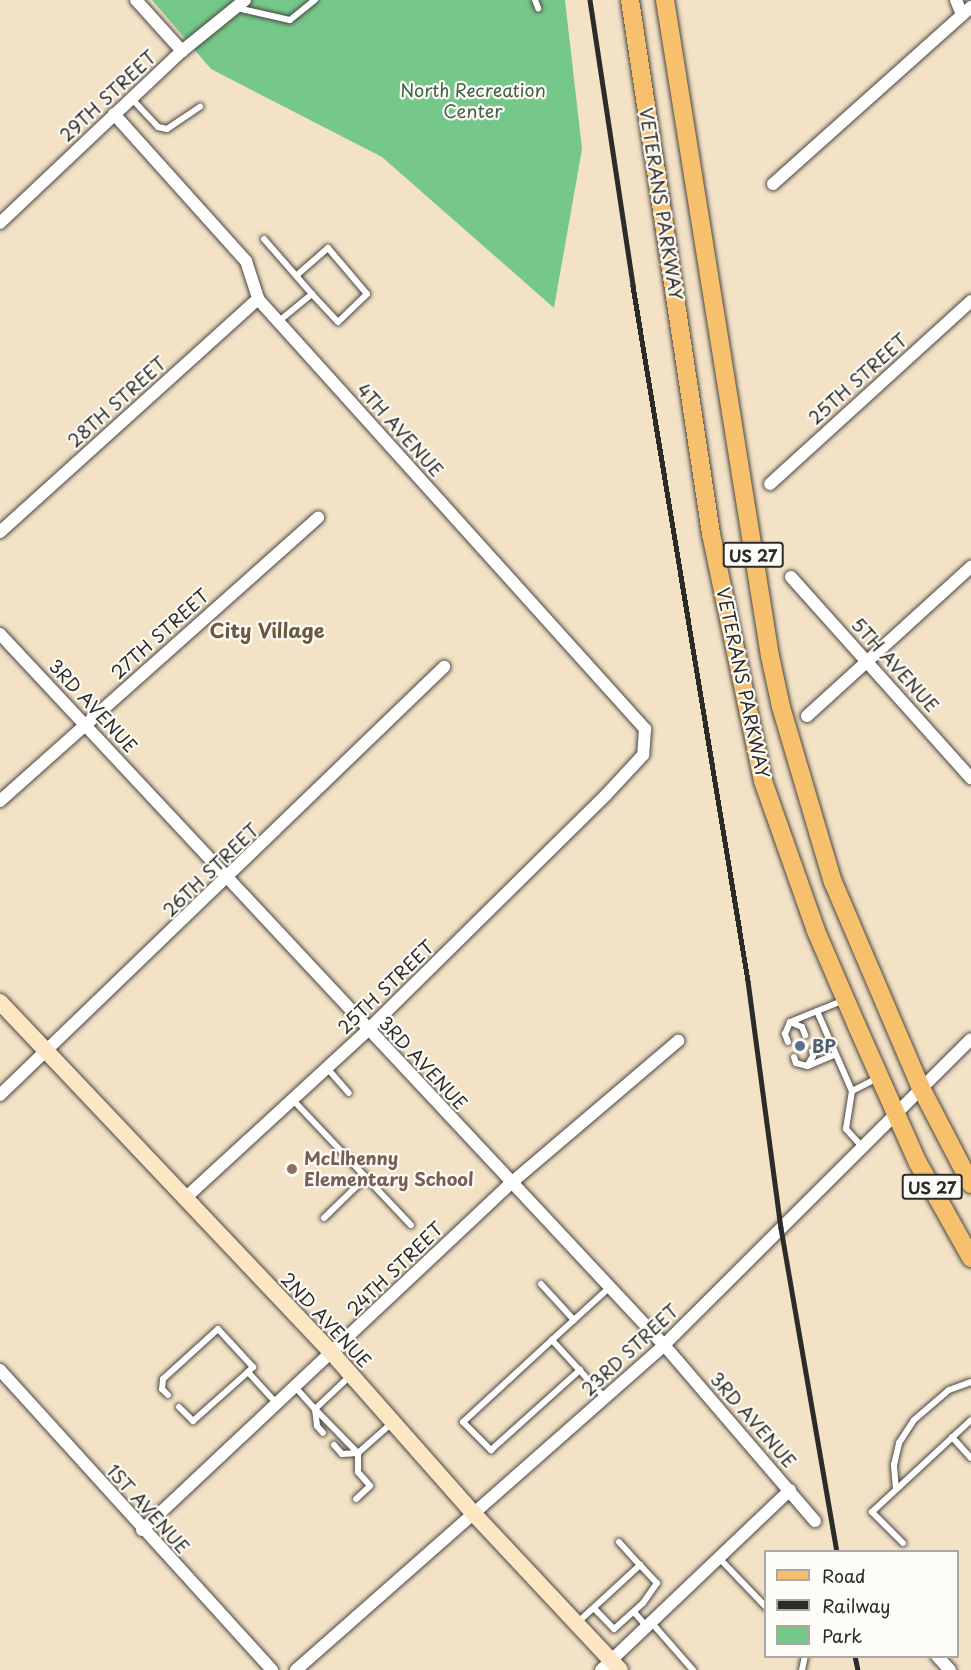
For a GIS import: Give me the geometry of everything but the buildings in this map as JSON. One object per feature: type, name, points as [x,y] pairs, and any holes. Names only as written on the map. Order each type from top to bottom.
[{"type":"main road","name":"VETERANS PARKWAY","points":[[630,0],[711,534],[763,781],[816,930],[846,999],[918,1162],[971,1258]]},
{"type":"main road","name":"VETERANS PARKWAY","points":[[665,0],[768,645],[781,708],[833,882],[921,1088],[971,1184]]},
{"type":"main road","name":"2ND AVENUE","points":[[0,1002],[332,1353],[475,1515],[577,1624],[611,1667]]},
{"type":"street","points":[[136,0],[183,51]]},
{"type":"street","points":[[773,184],[966,11],[956,0]]},
{"type":"street","name":"29TH STREET","points":[[0,223],[183,51],[240,4]]},
{"type":"street","name":"4TH AVENUE","points":[[114,114],[246,261],[258,299],[645,729],[643,755],[631,768]]},
{"type":"street","name":"28TH STREET","points":[[0,532],[258,299]]},
{"type":"street","name":"25TH STREET","points":[[770,484],[971,301]]},
{"type":"street","name":"27TH STREET","points":[[0,801],[318,518]]},
{"type":"street","points":[[807,716],[971,567]]},
{"type":"street","name":"5TH AVENUE","points":[[791,577],[971,778]]},
{"type":"street","name":"3RD AVENUE","points":[[0,634],[230,878],[510,1184],[664,1345],[815,1521]]},
{"type":"street","name":"26TH STREET","points":[[0,1095],[230,878],[444,667]]},
{"type":"street","name":"25TH STREET","points":[[184,1199],[368,1030],[631,768]]},
{"type":"street","name":"23RD STREET","points":[[296,1670],[475,1515],[664,1345],[971,1039]]},
{"type":"street","name":"24TH STREET","points":[[142,1530],[296,1388],[510,1184],[678,1041]]},
{"type":"street","name":"1ST AVENUE","points":[[0,1371],[142,1530],[272,1670]]},
{"type":"street","points":[[611,1667],[649,1624],[790,1490]]},
{"type":"street","points":[[939,1658],[950,1670]]},
{"type":"lane","points":[[240,4],[290,20],[315,0]]},
{"type":"lane","points":[[534,0],[538,8]]},
{"type":"lane","points":[[131,99],[158,127],[166,129],[200,107]]},
{"type":"lane","points":[[264,239],[338,322],[367,294],[327,248],[297,275]]},
{"type":"lane","points":[[278,322],[312,294]]},
{"type":"lane","points":[[788,1042],[785,1034],[790,1022],[846,999]]},
{"type":"lane","points":[[817,1011],[852,1091],[846,1129],[863,1148]]},
{"type":"lane","points":[[790,1022],[802,1027],[805,1035]]},
{"type":"lane","points":[[807,1066],[812,1051]]},
{"type":"lane","points":[[794,1057],[796,1063],[807,1066],[836,1054]]},
{"type":"lane","points":[[327,1068],[349,1093]]},
{"type":"lane","points":[[852,1091],[881,1076]]},
{"type":"lane","points":[[293,1100],[411,1226]]},
{"type":"lane","points":[[324,1218],[366,1177]]},
{"type":"lane","points":[[541,1284],[574,1320]]},
{"type":"lane","points":[[580,1370],[491,1450],[463,1422],[609,1288]]},
{"type":"lane","points":[[168,1395],[162,1389],[164,1379],[218,1329],[253,1367],[193,1421],[179,1407]]},
{"type":"lane","points":[[552,1340],[605,1398]]},
{"type":"lane","points":[[248,1372],[277,1405]]},
{"type":"lane","points":[[315,1409],[351,1375]]},
{"type":"lane","points":[[896,1489],[894,1465],[898,1443],[914,1420],[949,1390],[971,1382]]},
{"type":"lane","points":[[296,1388],[358,1453],[358,1472],[370,1486],[356,1499]]},
{"type":"lane","points":[[315,1409],[317,1426],[323,1433]]},
{"type":"lane","points":[[903,1544],[872,1512],[971,1420]]},
{"type":"lane","points":[[334,1445],[342,1454],[358,1453],[393,1422]]},
{"type":"lane","points":[[952,1437],[971,1458]]},
{"type":"lane","points":[[594,1608],[614,1629],[657,1583],[619,1542]]},
{"type":"lane","points":[[719,1558],[764,1606]]},
{"type":"lane","points":[[577,1624],[640,1565]]},
{"type":"lane","points":[[623,1581],[628,1587]]},
{"type":"lane","points":[[609,1594],[614,1600]]},
{"type":"lane","points":[[629,1613],[649,1624],[693,1670]]},
{"type":"green space","name":"North Recreation Center","points":[[152,0],[565,0],[582,149],[554,308],[382,157],[211,69]]},
{"type":"railway","points":[[590,0],[633,286],[748,981],[781,1228],[837,1550]]},
{"type":"railway","points":[[855,1658],[858,1670]]},
{"type":"place","name":"BP","points":[[800,1046]]},
{"type":"place","name":"McLlhenny Elementary School","points":[[292,1169]]},
{"type":"district","name":"City Village","points":[[267,630]]}]
